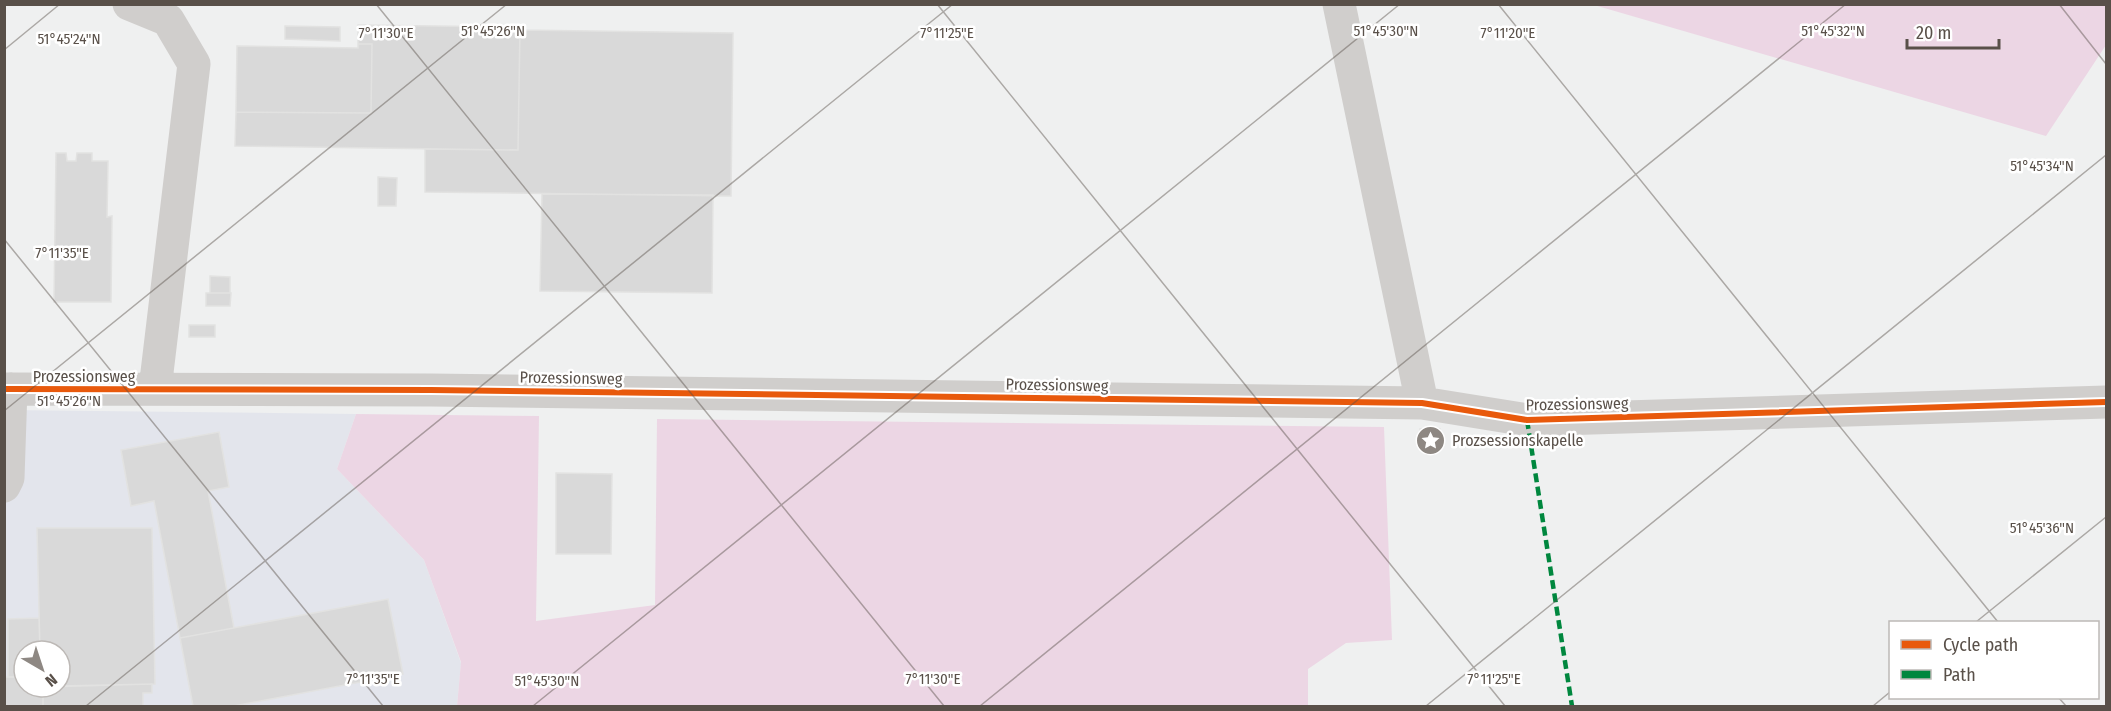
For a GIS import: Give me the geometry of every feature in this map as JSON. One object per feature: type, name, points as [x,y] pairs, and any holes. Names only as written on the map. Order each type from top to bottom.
[{"type":"street","points":[[129,4],[168,20],[194,63],[155,389]]},
{"type":"street","points":[[1339,4],[1422,403]]},
{"type":"street","points":[[4,486],[8,478],[8,389]]},
{"type":"street","name":"Prozessionsweg","points":[[8,389],[419,390],[1422,403],[1527,420],[2106,402]]},
{"type":"shaded area","points":[[1594,5],[2106,5],[2106,45],[2046,136]]},
{"type":"shaded area","points":[[5,410],[356,414],[337,469],[424,560],[461,663],[457,706],[5,706]]},
{"type":"shaded area","points":[[356,414],[539,416],[536,621],[655,605],[657,419],[1384,427],[1392,640],[1346,643],[1308,669],[1308,706],[457,706],[461,662],[424,560],[337,469]]},
{"type":"building","points":[[358,25],[520,27],[518,150],[235,146],[236,112],[371,113],[372,44],[358,44]]},
{"type":"building","points":[[285,26],[340,27],[340,41],[285,39]]},
{"type":"building","points":[[520,30],[733,33],[731,196],[425,192],[425,149],[518,150]]},
{"type":"building","points":[[358,44],[372,44],[371,113],[236,112],[237,46],[358,48]]},
{"type":"building","points":[[56,153],[66,153],[67,161],[76,161],[77,153],[92,153],[92,161],[108,161],[107,217],[112,216],[111,302],[54,302]]},
{"type":"building","points":[[378,177],[397,178],[396,206],[378,206]]},
{"type":"building","points":[[542,194],[713,195],[712,293],[540,291]]},
{"type":"building","points":[[210,276],[230,277],[230,293],[210,293]]},
{"type":"building","points":[[206,293],[231,293],[230,306],[206,306]]},
{"type":"building","points":[[189,325],[215,325],[215,337],[189,337]]},
{"type":"building","points":[[1420,429],[1440,429],[1440,448],[1435,453],[1426,454],[1421,449]]},
{"type":"building","points":[[219,432],[229,487],[208,491],[234,628],[180,638],[154,501],[131,506],[121,450]]},
{"type":"building","points":[[556,473],[612,474],[611,554],[556,554]]},
{"type":"building","points":[[37,528],[152,528],[155,684],[72,686],[72,639],[40,639]]},
{"type":"building","points":[[388,599],[403,674],[234,706],[193,706],[180,638]]},
{"type":"building","points":[[39,618],[40,639],[12,639],[12,677],[8,677],[8,619]]},
{"type":"building","points":[[4,677],[12,677],[12,699],[43,699],[43,706],[4,706]]},
{"type":"building","points":[[152,684],[152,693],[143,693],[143,706],[43,706],[43,699],[72,699],[72,686]]},
{"type":"marked path","points":[[1527,420],[1572,706]]},
{"type":"cycle path","points":[[4,389],[431,390],[1422,403],[1527,420],[2106,402]]},
{"type":"place","name":"Prozsessionskapelle","points":[[1431,440]]}]
